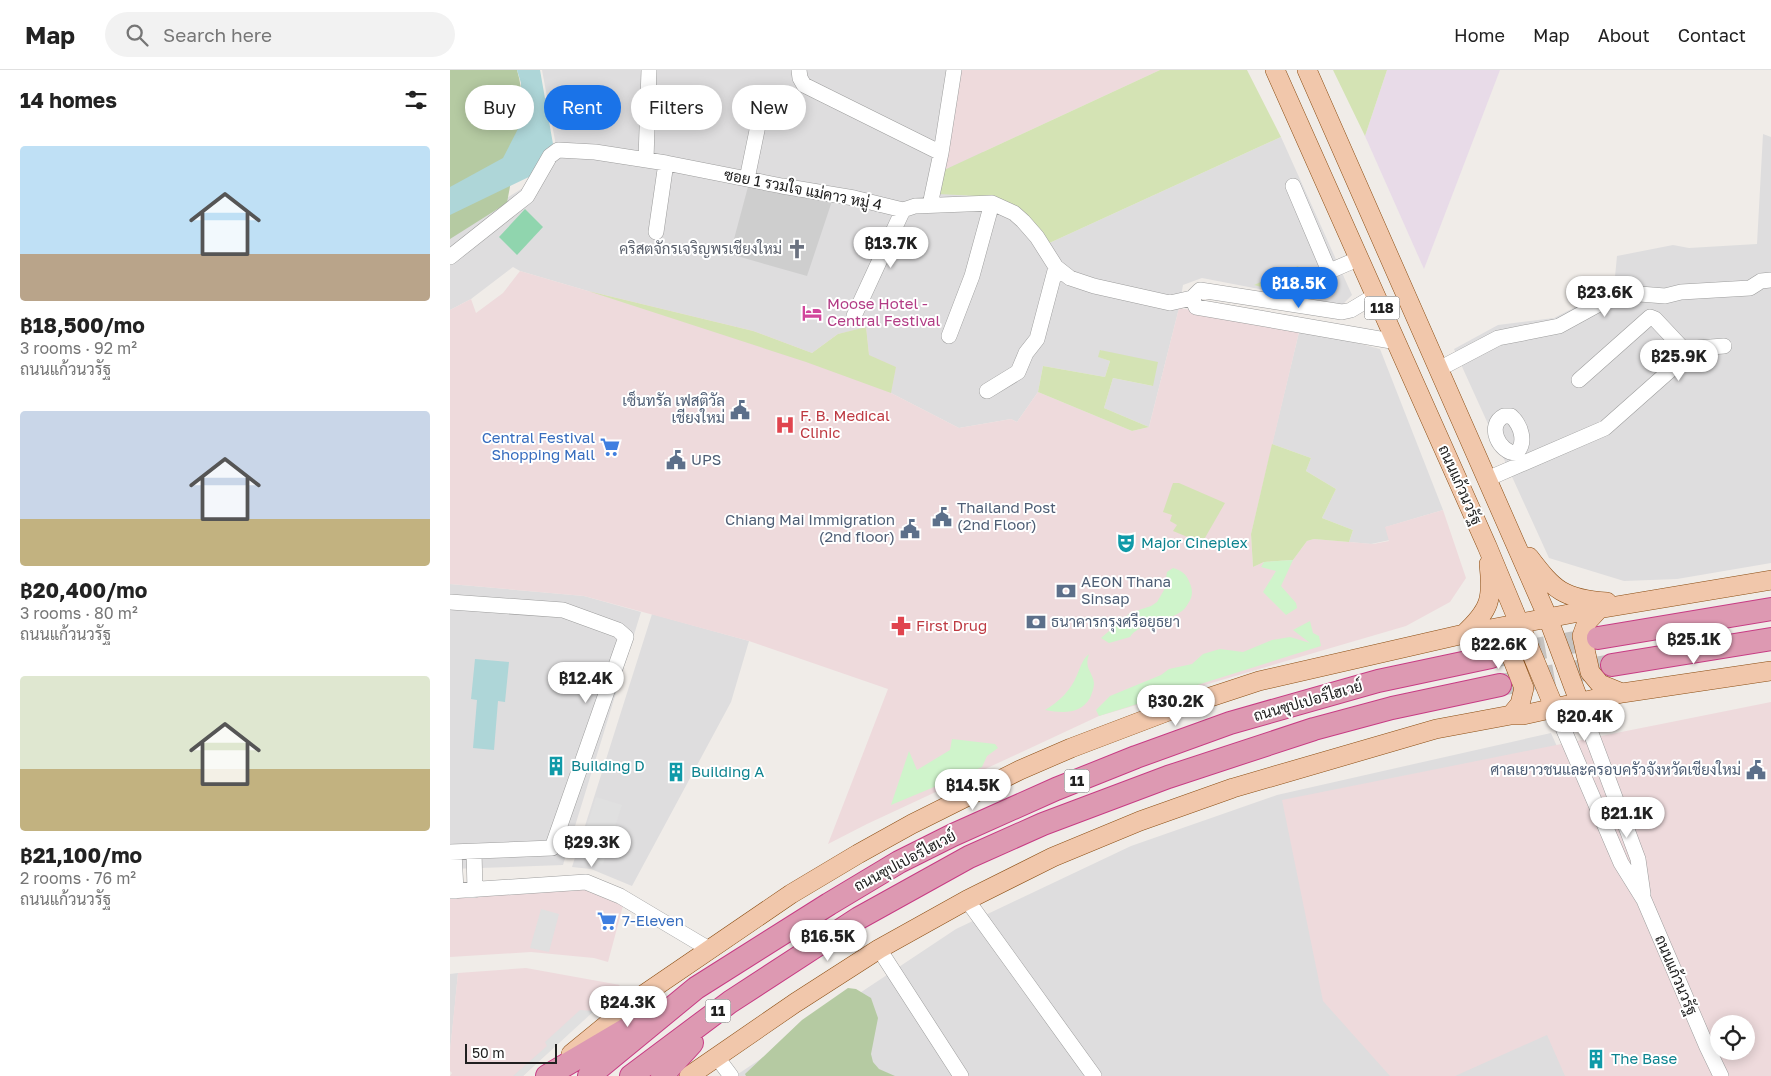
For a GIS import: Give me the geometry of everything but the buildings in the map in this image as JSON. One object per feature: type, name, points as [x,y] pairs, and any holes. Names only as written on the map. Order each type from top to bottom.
[{"type":"highway","points":[[1598,638],[1771,609]]},
{"type":"highway","points":[[1612,665],[1771,639]]},
{"type":"highway","name":"ถนนซุปเปอร์ไฮเวย์","points":[[589,1076],[696,988],[899,862],[952,835],[1056,789],[1136,757],[1230,723],[1378,681],[1491,657]]},
{"type":"highway","name":"ถนนซุปเปอร์ไฮเวย์","points":[[631,1076],[730,1002],[859,918],[969,857],[1043,824],[1168,777],[1314,729],[1392,708],[1500,685]]},
{"type":"highway","points":[[546,1076],[696,988]]},
{"type":"highway","points":[[662,1076],[730,1002]]},
{"type":"main road","name":"ถนนแก้วนวรัฐ","points":[[1275,70],[1487,546],[1554,707]]},
{"type":"main road","name":"ถนนแก้วนวรัฐ","points":[[1307,70],[1548,618],[1579,702]]},
{"type":"main road","points":[[1510,532],[1546,579],[1556,589],[1570,596],[1592,601],[1632,604]]},
{"type":"main road","points":[[1470,633],[1483,615],[1491,594],[1487,546]]},
{"type":"main road","points":[[546,1076],[643,995],[791,894],[881,841],[974,792],[1071,748],[1171,710],[1259,681],[1470,633],[1771,580]]},
{"type":"main road","points":[[1599,609],[1587,622],[1582,636],[1590,672],[1600,684],[1622,693]]},
{"type":"main road","points":[[1470,633],[1498,640],[1509,650],[1524,688],[1520,704],[1511,715]]},
{"type":"main road","points":[[689,1076],[802,998],[879,949],[967,900],[1053,857],[1140,820],[1233,788],[1436,729],[1511,715],[1523,715],[1622,693],[1771,671]]},
{"type":"street","points":[[646,159],[649,70]]},
{"type":"street","points":[[799,70],[800,78],[804,85],[941,153]]},
{"type":"street","points":[[930,205],[941,153],[954,70]]},
{"type":"street","points":[[747,179],[757,130]]},
{"type":"street","name":"ซอย 1 รวมใจ แม่คาว หมู่ 4","points":[[450,257],[527,196],[550,156],[558,150],[595,152],[646,159],[854,198],[903,210],[916,206],[930,205],[992,204],[1014,213],[1023,221],[1037,237],[1056,267],[1070,278],[1094,286],[1170,303],[1192,298],[1200,290],[1342,312],[1351,310],[1376,295]]},
{"type":"street","points":[[656,232],[666,163]]},
{"type":"street","points":[[1293,186],[1329,271]]},
{"type":"street","points":[[949,336],[972,276],[992,204]]},
{"type":"street","points":[[854,316],[903,210]]},
{"type":"street","points":[[1310,280],[1360,258]]},
{"type":"street","points":[[987,391],[1018,372],[1026,353],[1037,338],[1056,267]]},
{"type":"street","points":[[1439,369],[1498,338],[1559,326],[1612,297],[1627,293],[1665,296],[1681,292],[1750,288],[1762,281],[1771,280]]},
{"type":"street","points":[[1192,298],[1196,307],[1397,342]]},
{"type":"street","points":[[1487,479],[1518,459],[1605,428],[1685,357],[1687,353],[1655,320],[1650,318],[1579,380]]},
{"type":"street","points":[[1684,349],[1724,346]]},
{"type":"street","points":[[450,602],[562,610],[618,630],[626,637],[552,848],[452,852],[453,891],[586,882],[620,896],[709,949]]},
{"type":"street","name":"ถนนแก้วนวรัฐ","points":[[1579,702],[1638,859],[1644,900]]},
{"type":"street","name":"ถนนแก้วนวรัฐ","points":[[1554,707],[1621,862],[1644,900],[1707,1047],[1722,1076]]},
{"type":"street","points":[[474,852],[475,890]]},
{"type":"street","points":[[967,900],[1094,1076]]},
{"type":"street","points":[[879,949],[961,1076]]},
{"type":"street","points":[[716,1056],[731,1076]]},
{"type":"shaded area","points":[[542,70],[958,70],[997,197],[1045,245],[1281,137],[1352,295],[1342,305],[1202,278],[1183,285],[1149,427],[1104,408],[1113,378],[1153,386],[1101,350],[1099,357],[1110,361],[1105,377],[1043,366],[1038,392],[1017,422],[1011,419],[959,428],[891,393],[869,355],[866,328],[838,334],[812,353],[753,331],[588,291],[520,271],[513,267],[471,299],[450,310],[450,233],[531,183],[556,146],[553,130],[621,130],[621,85],[545,85]]},
{"type":"shaded area","points":[[958,70],[1160,70],[942,171]]},
{"type":"shaded area","points":[[1387,70],[1500,70],[1424,269],[1365,136]]},
{"type":"shaded area","points":[[1763,134],[1771,137],[1771,563],[1677,579],[1624,581],[1549,558],[1454,349],[1498,325],[1554,318],[1614,287],[1617,256],[1673,245],[1689,248],[1757,244]]},
{"type":"shaded area","points":[[749,183],[833,198],[807,276],[730,254]]},
{"type":"shaded area","points":[[520,271],[588,291],[753,331],[812,353],[838,334],[866,327],[869,355],[896,367],[891,393],[959,428],[1011,419],[1017,422],[1038,392],[1132,431],[1149,427],[1179,308],[1300,328],[1251,534],[1253,567],[1264,562],[1293,560],[1307,541],[1314,539],[1373,544],[1389,541],[1385,527],[1443,510],[1466,578],[1450,602],[1406,626],[1099,716],[828,844],[888,689],[749,641],[584,596],[450,584],[450,310],[471,299],[476,313],[503,293]]},
{"type":"shaded area","points":[[1300,328],[1380,349],[1443,510],[1386,527],[1390,540],[1371,544],[1349,542],[1353,530],[1322,518],[1336,489],[1306,471],[1311,458],[1272,444]]},
{"type":"shaded area","points":[[450,584],[584,596],[641,612],[563,865],[450,869]]},
{"type":"shaded area","points":[[652,614],[749,641],[731,702],[632,886],[591,869],[572,867]]},
{"type":"shaded area","points":[[1771,702],[1771,1076],[1565,1076],[1547,1035],[1455,1076],[1390,1076],[1323,1001],[1282,800]]},
{"type":"shaded area","points":[[1551,733],[1704,1076],[735,1076],[956,929],[1131,846],[1277,795]]},
{"type":"shaded area","points":[[596,797],[622,805],[603,864],[577,856]]},
{"type":"shaded area","points":[[585,887],[624,902],[608,962],[594,958],[531,952],[450,957],[450,898]]},
{"type":"shaded area","points":[[541,909],[559,914],[549,952],[530,948]]},
{"type":"shaded area","points":[[526,968],[620,985],[523,1076],[450,1076],[452,1073],[450,1071],[450,1051],[458,973]]},
{"type":"shaded area","points":[[458,973],[454,1014],[450,1051],[450,974]]},
{"type":"shaded area","points":[[580,1010],[594,1011],[523,1076],[513,1076],[547,1046],[545,1042]]},
{"type":"green space","points":[[450,70],[517,70],[521,85],[465,85],[465,130],[520,130],[520,136],[507,203],[450,239]]},
{"type":"green space","points":[[1160,70],[1247,70],[1281,137],[1045,245],[997,197],[938,194],[942,171]]},
{"type":"green space","points":[[1333,70],[1387,70],[1365,136]]},
{"type":"green space","points":[[525,209],[543,227],[517,255],[499,237]]},
{"type":"green space","points":[[1298,266],[1308,286],[1291,295],[1254,285]]},
{"type":"green space","points":[[588,291],[753,331],[812,353],[838,334],[866,327],[869,355],[896,367],[891,393],[806,362]]},
{"type":"green space","points":[[1100,350],[1158,362],[1153,386],[1113,378],[1104,408],[1149,427],[1132,431],[1038,392],[1043,366],[1105,377],[1110,361],[1098,357]]},
{"type":"green space","points":[[1272,444],[1311,458],[1306,471],[1336,489],[1322,518],[1353,530],[1349,542],[1314,539],[1307,541],[1293,560],[1264,562],[1253,567],[1251,534]]},
{"type":"green space","points":[[1173,483],[1179,483],[1225,503],[1202,543],[1173,531],[1177,525],[1170,521],[1172,515],[1163,512]]},
{"type":"green space","points":[[1293,560],[1281,586],[1296,603],[1297,608],[1286,615],[1263,592],[1276,571],[1261,567],[1264,562]]},
{"type":"green space","points":[[1173,568],[1185,575],[1191,588],[1191,599],[1183,610],[1139,629],[1130,637],[1109,643],[1101,638],[1130,613],[1157,602],[1164,590],[1167,572]]},
{"type":"green space","points":[[1310,621],[1313,633],[1319,636],[1321,646],[1099,716],[1096,710],[1110,696],[1161,675],[1169,669],[1192,664],[1203,654],[1220,649],[1243,652],[1272,640],[1290,637],[1310,643],[1293,630]]},
{"type":"green space","points":[[1089,654],[1087,663],[1094,685],[1086,704],[1070,712],[1045,710],[1068,691],[1083,661]]},
{"type":"green space","points":[[952,739],[995,744],[998,748],[987,756],[982,767],[891,805],[909,751],[917,770],[950,750]]},
{"type":"green space","points":[[848,988],[856,989],[871,998],[878,1018],[871,1054],[873,1062],[879,1069],[895,1076],[746,1076],[745,1074],[802,1020]]},
{"type":"water","points":[[517,70],[540,70],[544,93],[544,130],[551,130],[553,144],[533,175],[450,215],[450,187],[503,158],[517,130],[534,130],[534,85],[521,85]]},
{"type":"water","points":[[475,659],[509,662],[505,702],[498,701],[494,750],[473,748],[477,700],[471,699]]},
{"type":"tunnel","points":[[1491,657],[1598,638]]},
{"type":"tunnel","points":[[1500,685],[1612,665]]},
{"type":"place","name":"คริสตจักรเจริญพรเชียงใหม่","points":[[797,249]]},
{"type":"place","name":"Moose Hotel - Central Festival","points":[[812,313]]},
{"type":"place","name":"เซ็นทรัล เฟสติวัล เชียงใหม่","points":[[740,410]]},
{"type":"place","name":"F. B. Medical Clinic","points":[[785,425]]},
{"type":"place","name":"Central Festival Shopping Mall","points":[[610,447]]},
{"type":"place","name":"UPS","points":[[676,460]]},
{"type":"place","name":"Thailand Post (2nd Floor)","points":[[942,517]]},
{"type":"place","name":"Chiang Mai Immigration (2nd floor)","points":[[910,529]]},
{"type":"place","name":"Major Cineplex","points":[[1126,543]]},
{"type":"place","name":"AEON Thana Sinsap","points":[[1066,591]]},
{"type":"place","name":"ธนาคารกรุงศรีอยุธยา","points":[[1036,622]]},
{"type":"place","name":"First Drug","points":[[901,626]]},
{"type":"place","name":"Building D","points":[[556,766]]},
{"type":"place","name":"ศาลเยาวชนและครอบครัวจังหวัดเชียงใหม่","points":[[1756,770]]},
{"type":"place","name":"Building A","points":[[676,772]]},
{"type":"place","name":"7-Eleven","points":[[607,921]]},
{"type":"place","name":"The Base","points":[[1596,1059]]}]
